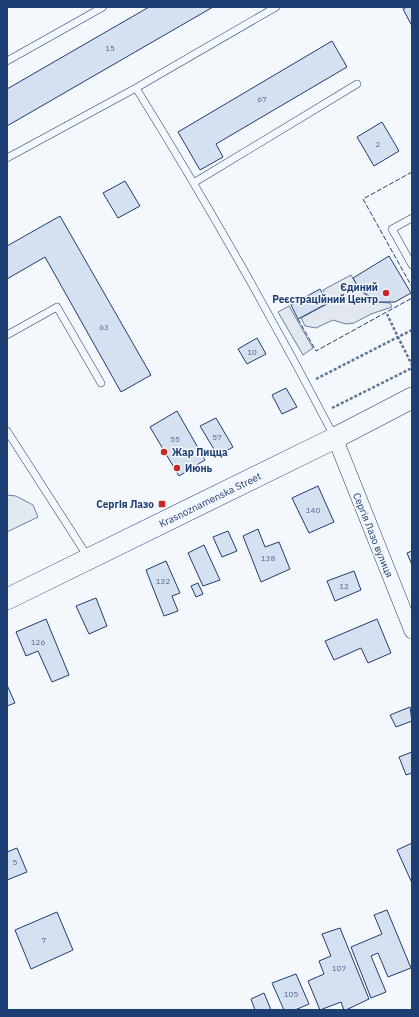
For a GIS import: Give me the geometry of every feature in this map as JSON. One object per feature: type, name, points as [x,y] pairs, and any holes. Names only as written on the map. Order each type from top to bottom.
[{"type":"street","name":"Krasnoznamenska Street","points":[[7,599],[335,438],[412,398]]},
{"type":"street","name":"Сергія Лазо вулиця","points":[[335,438],[412,631]]},
{"type":"lane","points":[[7,61],[103,7]]},
{"type":"lane","points":[[7,158],[136,88],[276,7]]},
{"type":"lane","points":[[195,182],[357,84]]},
{"type":"lane","points":[[136,88],[195,182],[307,384],[335,438]]},
{"type":"lane","points":[[412,218],[392,229],[412,265]]},
{"type":"lane","points":[[7,335],[57,307],[101,383]]},
{"type":"lane","points":[[7,431],[89,559]]},
{"type":"path","points":[[387,314],[412,365]]},
{"type":"path","points":[[307,384],[412,330]]},
{"type":"path","points":[[322,413],[412,368]]},
{"type":"shaded area","points":[[351,275],[359,289],[367,296],[377,302],[390,303],[392,307],[371,314],[354,323],[346,324],[333,320],[316,328],[305,326],[301,318],[329,303],[323,290]]},
{"type":"shaded area","points":[[289,306],[313,348],[303,355],[278,312]]},
{"type":"shaded area","points":[[7,495],[16,496],[33,505],[38,517],[7,532]]},
{"type":"building","points":[[149,7],[213,7],[7,126],[7,89]]},
{"type":"building","points":[[412,7],[412,26],[403,9]]},
{"type":"building","points":[[332,41],[347,67],[216,144],[223,157],[200,170],[178,132]]},
{"type":"building","points":[[382,122],[399,151],[374,166],[357,137]]},
{"type":"building","points":[[125,181],[140,206],[118,218],[103,193]]},
{"type":"building","points":[[60,216],[151,375],[121,392],[45,257],[7,279],[7,246]]},
{"type":"building","points":[[389,256],[411,293],[395,302],[378,302],[360,290],[353,278]]},
{"type":"building","points":[[320,289],[328,303],[298,319],[291,305]]},
{"type":"building","points":[[257,338],[266,354],[247,364],[238,349]]},
{"type":"building","points":[[286,388],[297,407],[282,414],[272,395]]},
{"type":"building","points":[[177,411],[205,460],[179,476],[150,427]]},
{"type":"building","points":[[216,418],[233,447],[218,456],[200,426]]},
{"type":"building","points":[[318,486],[334,522],[309,533],[292,498]]},
{"type":"building","points":[[258,529],[265,547],[279,542],[290,569],[261,582],[243,536]]},
{"type":"building","points":[[228,531],[237,551],[222,557],[213,537]]},
{"type":"building","points":[[204,545],[220,580],[203,586],[188,553]]},
{"type":"building","points":[[412,551],[412,565],[407,553]]},
{"type":"building","points":[[166,561],[180,593],[172,596],[178,611],[164,616],[146,570]]},
{"type":"building","points":[[354,571],[361,590],[335,601],[327,581]]},
{"type":"building","points":[[198,583],[203,594],[196,597],[191,586]]},
{"type":"building","points":[[96,598],[107,626],[89,634],[76,606]]},
{"type":"building","points":[[46,619],[69,675],[52,682],[38,651],[26,656],[16,632]]},
{"type":"building","points":[[377,619],[391,653],[368,663],[361,648],[334,660],[325,641]]},
{"type":"building","points":[[7,685],[15,703],[7,706]]},
{"type":"building","points":[[410,707],[412,721],[396,727],[390,715]]},
{"type":"building","points":[[412,752],[412,773],[406,775],[399,757]]},
{"type":"building","points":[[412,843],[412,883],[397,850]]},
{"type":"building","points":[[17,848],[27,872],[7,880],[7,852]]},
{"type":"building","points":[[387,910],[411,968],[388,977],[378,953],[371,956],[386,992],[371,998],[351,947],[382,934],[374,915]]},
{"type":"building","points":[[57,912],[73,950],[31,969],[15,930]]},
{"type":"building","points":[[340,928],[369,999],[346,1010],[344,1010],[341,1002],[320,1010],[308,981],[324,974],[319,961],[331,956],[322,934]]},
{"type":"building","points":[[296,974],[309,1004],[295,1010],[284,1010],[272,983]]},
{"type":"building","points":[[264,993],[271,1010],[255,1010],[251,999]]},
{"type":"fence","points":[[412,172],[363,199],[412,287]]},
{"type":"fence","points":[[298,319],[316,351],[412,298]]},
{"type":"place","name":"Єдиний Реєстраційний Центр","points":[[386,293]]},
{"type":"place","name":"Жар Пицца","points":[[164,452]]},
{"type":"place","name":"Июнь","points":[[177,468]]},
{"type":"place","name":"Сергія Лазо","points":[[162,504]]}]
